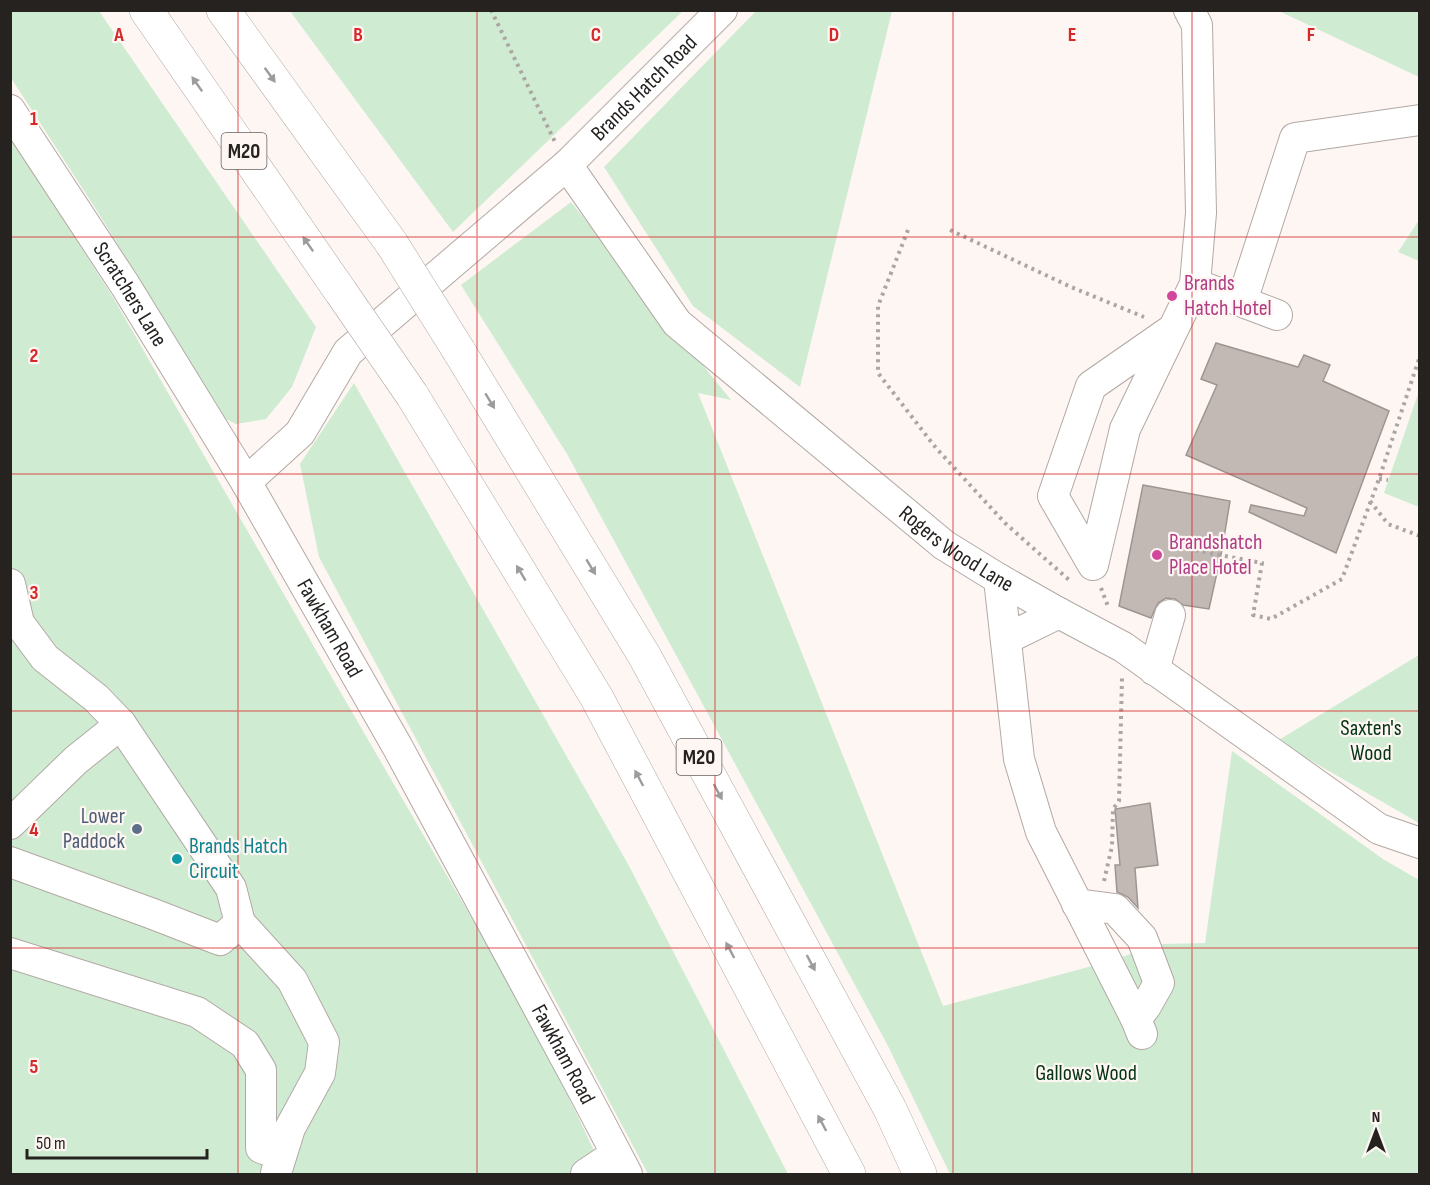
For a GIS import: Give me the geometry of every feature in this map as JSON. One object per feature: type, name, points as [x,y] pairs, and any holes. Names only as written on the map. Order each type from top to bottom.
[{"type":"highway","name":"M20","points":[[146,10],[412,395],[597,698],[849,1174]]},
{"type":"highway","name":"M20","points":[[223,10],[392,244],[644,655],[890,1109],[920,1174]]},
{"type":"street","name":"Brands Hatch Road","points":[[567,165],[722,10]]},
{"type":"street","points":[[1173,329],[1091,386],[1053,496],[1093,565],[1125,429],[1195,284],[1201,213],[1197,25],[1189,10]]},
{"type":"street","name":"Scratchers Lane","points":[[10,110],[125,285],[246,482]]},
{"type":"street","points":[[1242,301],[1295,138],[1419,120]]},
{"type":"street","points":[[246,482],[300,433],[348,352],[567,165]]},
{"type":"street","name":"Rogers Wood Lane","points":[[567,165],[677,322],[944,545],[999,579],[1123,647],[1379,830],[1419,843]]},
{"type":"street","points":[[1195,284],[1277,315]]},
{"type":"street","name":"Fawkham Road","points":[[246,482],[397,746],[622,1164]]},
{"type":"street","points":[[999,579],[1019,759],[1041,832],[1088,905],[1139,1026],[1146,1006],[1159,983],[1142,938],[1115,909],[1088,905]]},
{"type":"street","points":[[10,584],[15,627],[45,658],[96,698],[121,724],[231,888],[240,923],[292,980],[324,1042],[320,1073],[290,1128],[278,1165],[261,1148],[261,1070],[245,1044],[197,1012],[10,952]]},
{"type":"street","points":[[1006,639],[1059,613]]},
{"type":"street","points":[[1154,670],[1170,615]]},
{"type":"street","points":[[10,824],[76,760],[121,724]]},
{"type":"street","points":[[10,862],[220,940],[240,923]]},
{"type":"street","points":[[586,1174],[622,1164]]},
{"type":"path","points":[[491,10],[567,165]]},
{"type":"path","points":[[908,230],[878,306],[878,373],[936,448],[990,507],[1073,584]]},
{"type":"path","points":[[950,230],[1071,286],[1173,329]]},
{"type":"path","points":[[1188,549],[1262,563],[1253,615],[1271,619],[1342,579],[1379,479],[1419,356]]},
{"type":"path","points":[[1379,479],[1388,480]]},
{"type":"path","points":[[1370,501],[1388,524],[1419,536]]},
{"type":"path","points":[[1088,905],[1112,846],[1113,809],[1119,801],[1123,647]]},
{"type":"green space","points":[[10,11],[99,11],[316,327],[292,387],[266,419],[236,424],[215,414],[170,331],[99,214],[11,78]]},
{"type":"green space","points":[[290,11],[683,11],[453,232]]},
{"type":"green space","points":[[756,11],[892,11],[800,387],[693,306],[604,167]]},
{"type":"green space","points":[[1277,11],[1419,11],[1419,77],[1281,12]]},
{"type":"green space","name":"Brands Hatch Circuit","points":[[10,135],[114,299],[539,1034],[605,1174],[11,1174]]},
{"type":"green space","name":"Gallows Wood","points":[[571,202],[731,400],[698,393],[943,1006],[1092,966],[1163,944],[1205,943],[1232,751],[1383,859],[1419,880],[1419,1174],[950,1174],[887,1044],[567,454],[461,285]]},
{"type":"green space","points":[[1419,220],[1419,261],[1398,252]]},
{"type":"green space","points":[[354,383],[628,864],[788,1174],[648,1174],[319,557],[300,464]]},
{"type":"green space","points":[[1419,391],[1419,507],[1384,493]]},
{"type":"green space","name":"Saxten's Wood","points":[[1419,655],[1419,823],[1277,741]]},
{"type":"building","points":[[1216,343],[1298,367],[1304,355],[1330,365],[1323,381],[1389,411],[1336,553],[1249,512],[1251,505],[1304,516],[1307,508],[1186,455],[1217,385],[1201,379]]},
{"type":"building","name":"Brandshatch Place Hotel","points":[[1143,485],[1230,501],[1209,609],[1183,605],[1175,599],[1166,598],[1158,603],[1151,618],[1119,606]]},
{"type":"building","points":[[1150,803],[1158,865],[1135,868],[1138,908],[1128,897],[1117,892],[1115,865],[1120,865],[1115,809]]},
{"type":"place","name":"Brands Hatch Hotel","points":[[1172,296]]},
{"type":"place","name":"Brandshatch Place Hotel","points":[[1157,555]]},
{"type":"place","name":"Lower Paddock","points":[[137,829]]},
{"type":"place","name":"Brands Hatch Circuit","points":[[177,859]]}]
